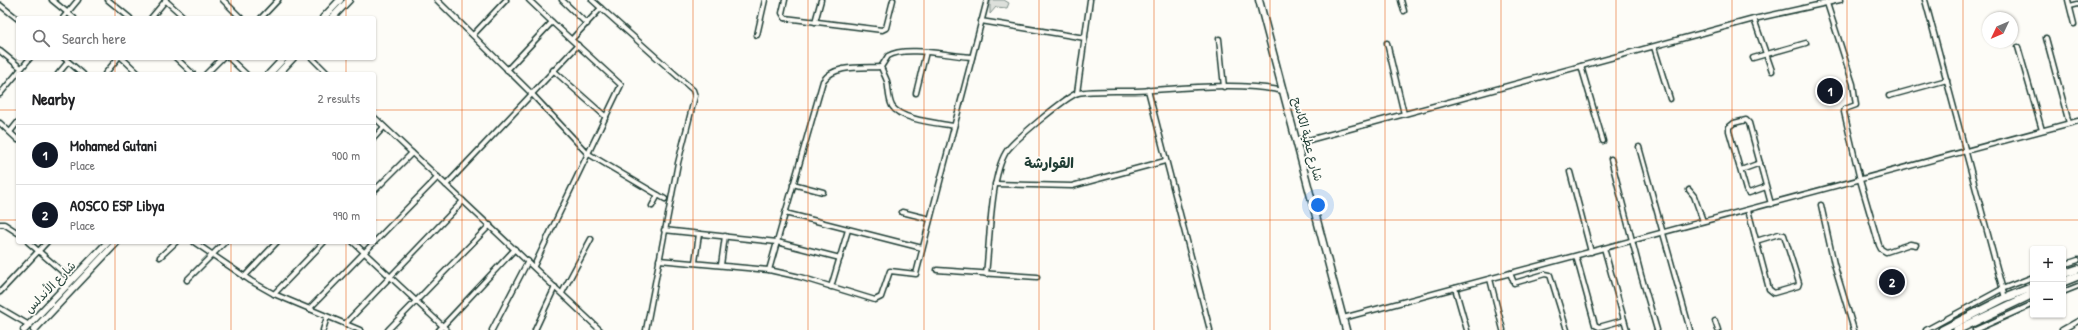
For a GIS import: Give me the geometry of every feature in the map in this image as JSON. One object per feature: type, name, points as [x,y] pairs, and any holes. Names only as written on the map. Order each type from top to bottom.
[{"type":"highway","points":[[2066,273],[2078,269]]},
{"type":"highway","points":[[2066,281],[2078,276]]},
{"type":"highway","points":[[1942,330],[2005,298],[2030,288]]},
{"type":"highway","points":[[1957,330],[2030,295]]},
{"type":"street","points":[[52,0],[72,16]]},
{"type":"street","points":[[64,16],[78,0]]},
{"type":"street","points":[[108,0],[128,16]]},
{"type":"street","points":[[153,16],[166,0],[183,16]]},
{"type":"street","points":[[223,0],[239,16]]},
{"type":"street","points":[[263,16],[277,0]]},
{"type":"street","points":[[334,16],[349,0]]},
{"type":"street","points":[[437,0],[531,93],[587,153],[665,199]]},
{"type":"street","points":[[473,35],[506,0]]},
{"type":"street","points":[[529,0],[621,85],[534,266]]},
{"type":"street","points":[[562,0],[587,24]]},
{"type":"street","points":[[592,0],[693,90],[695,96],[678,163],[646,330]]},
{"type":"street","points":[[757,35],[765,0]]},
{"type":"street","points":[[785,0],[782,13],[783,17],[884,30],[893,0]]},
{"type":"street","points":[[815,22],[821,0]]},
{"type":"street","points":[[659,260],[695,262],[769,270],[875,300],[879,299],[890,271],[916,274],[987,0]]},
{"type":"street","points":[[1077,93],[1090,0]]},
{"type":"street","name":"شارع عطية الكاسح","points":[[1259,0],[1298,143],[1346,330]]},
{"type":"street","points":[[1402,0],[1404,11]]},
{"type":"street","points":[[1298,143],[1754,19],[1840,0]]},
{"type":"street","points":[[1925,0],[2005,298]]},
{"type":"street","points":[[2068,0],[2074,24]]},
{"type":"street","points":[[325,16],[337,1]]},
{"type":"street","points":[[1827,2],[1853,84],[1856,105],[1845,109],[1844,112],[1860,180],[1881,249],[1886,252],[1910,244],[1916,245]]},
{"type":"street","points":[[0,4],[16,17]]},
{"type":"street","points":[[2070,6],[2078,4]]},
{"type":"street","points":[[572,39],[601,8]]},
{"type":"street","points":[[1754,19],[1772,71]]},
{"type":"street","points":[[981,21],[1085,38]]},
{"type":"street","points":[[508,70],[552,22]]},
{"type":"street","points":[[2046,38],[2069,123]]},
{"type":"street","points":[[1218,39],[1224,87]]},
{"type":"street","points":[[1388,43],[1404,114]]},
{"type":"street","points":[[1754,58],[1806,43]]},
{"type":"street","points":[[446,185],[531,93],[578,45]]},
{"type":"street","points":[[1654,47],[1670,99]]},
{"type":"street","points":[[2018,47],[2042,130]]},
{"type":"street","points":[[0,51],[21,68]]},
{"type":"street","points":[[881,67],[888,56],[893,52],[926,52],[972,57]]},
{"type":"street","points":[[916,93],[926,52]]},
{"type":"street","points":[[18,72],[28,60]]},
{"type":"street","points":[[107,72],[116,60]]},
{"type":"street","points":[[124,60],[137,72]]},
{"type":"street","points":[[178,60],[191,72]]},
{"type":"street","points":[[208,72],[220,60]]},
{"type":"street","points":[[231,60],[244,72]]},
{"type":"street","points":[[271,72],[282,60]]},
{"type":"street","points":[[280,72],[291,60]]},
{"type":"street","points":[[314,60],[326,72]]},
{"type":"street","points":[[60,72],[68,62],[80,72]]},
{"type":"street","points":[[1581,66],[1603,142]]},
{"type":"street","points":[[881,67],[887,83],[889,98],[897,112],[908,117],[954,126]]},
{"type":"street","points":[[769,270],[825,78],[840,69],[881,67]]},
{"type":"street","points":[[553,70],[606,117]]},
{"type":"street","points":[[0,94],[16,74]]},
{"type":"street","points":[[1889,96],[1946,80]]},
{"type":"street","points":[[986,274],[995,184],[1000,164],[1010,146],[1037,122],[1077,93],[1224,87],[1264,87],[1283,91]]},
{"type":"street","points":[[1148,90],[1210,330]]},
{"type":"street","points":[[376,119],[534,266],[600,330]]},
{"type":"street","points":[[1766,187],[1748,192],[1740,170],[1729,130],[1729,127],[1734,123],[1748,121],[1760,163],[1766,187],[1770,204]]},
{"type":"street","points":[[1343,318],[2078,121]]},
{"type":"street","points":[[0,123],[16,138]]},
{"type":"street","points":[[10,132],[16,124]]},
{"type":"street","points":[[376,136],[384,127]]},
{"type":"street","points":[[1639,147],[1690,330]]},
{"type":"street","points":[[376,189],[412,153]]},
{"type":"street","points":[[1611,159],[1657,330]]},
{"type":"street","points":[[995,184],[1072,186],[1165,160]]},
{"type":"street","points":[[1740,170],[1760,163]]},
{"type":"street","points":[[1570,172],[1591,252]]},
{"type":"street","points":[[376,240],[438,177]]},
{"type":"street","points":[[793,184],[823,192]]},
{"type":"street","points":[[1689,190],[1694,196],[1703,221]]},
{"type":"street","points":[[652,206],[658,195]]},
{"type":"street","points":[[346,324],[463,201]]},
{"type":"street","points":[[1821,205],[1834,264],[1854,330]]},
{"type":"street","points":[[1748,210],[1756,241],[1772,292],[1798,286],[1799,283],[1784,235],[1779,234],[1756,241]]},
{"type":"street","points":[[902,212],[930,219]]},
{"type":"street","points":[[785,213],[922,248]]},
{"type":"street","points":[[0,224],[4,224],[16,232]]},
{"type":"street","points":[[388,330],[417,302],[490,225]]},
{"type":"street","points":[[664,230],[777,242],[840,258]]},
{"type":"street","points":[[831,287],[848,230]]},
{"type":"street","points":[[695,262],[699,234]]},
{"type":"street","points":[[721,265],[725,236]]},
{"type":"street","points":[[562,293],[591,239]]},
{"type":"street","points":[[30,244],[72,280]]},
{"type":"street","points":[[0,292],[45,244]]},
{"type":"street","name":"شارع الأندلس","points":[[31,328],[72,280],[106,244]]},
{"type":"street","name":"شارع الأندلس","points":[[24,330],[31,328],[115,244]]},
{"type":"street","points":[[160,257],[174,244]]},
{"type":"street","points":[[197,244],[244,277],[274,294],[360,330]]},
{"type":"street","points":[[186,280],[223,244]]},
{"type":"street","points":[[244,277],[275,244]]},
{"type":"street","points":[[274,294],[322,244]]},
{"type":"street","points":[[355,244],[447,330]]},
{"type":"street","points":[[309,309],[372,244]]},
{"type":"street","points":[[1604,248],[1627,330]]},
{"type":"street","points":[[439,330],[515,249]]},
{"type":"street","points":[[1576,256],[1595,325],[1599,327],[1624,320]]},
{"type":"street","points":[[2066,264],[2078,260]]},
{"type":"street","points":[[492,330],[528,261]]},
{"type":"street","points":[[937,270],[1037,277]]},
{"type":"street","points":[[1510,273],[1513,282],[1516,283],[1545,274],[1550,275],[1567,330]]},
{"type":"street","points":[[1926,330],[2002,288],[2030,278]]},
{"type":"street","points":[[1490,279],[1503,330]]},
{"type":"street","points":[[2066,291],[2078,286]]},
{"type":"street","points":[[535,330],[555,287]]},
{"type":"street","points":[[1455,288],[1467,330]]},
{"type":"street","points":[[1975,330],[2030,305]]},
{"type":"street","points":[[0,308],[31,328]]},
{"type":"street","points":[[323,330],[327,317]]},
{"type":"street","points":[[1715,321],[1718,330]]},
{"type":"street","points":[[2062,330],[2078,321]]},
{"type":"street","points":[[1938,323],[1942,330]]},
{"type":"shaded area","points":[[990,0],[1004,0],[1009,3],[1007,8],[996,7],[990,14]]},
{"type":"place","name":"Mohamed Gutani","points":[[1830,91]]},
{"type":"place","name":"AOSCO ESP Libya","points":[[1892,282]]},
{"type":"district","name":"القوارشة","points":[[1049,162]]}]
